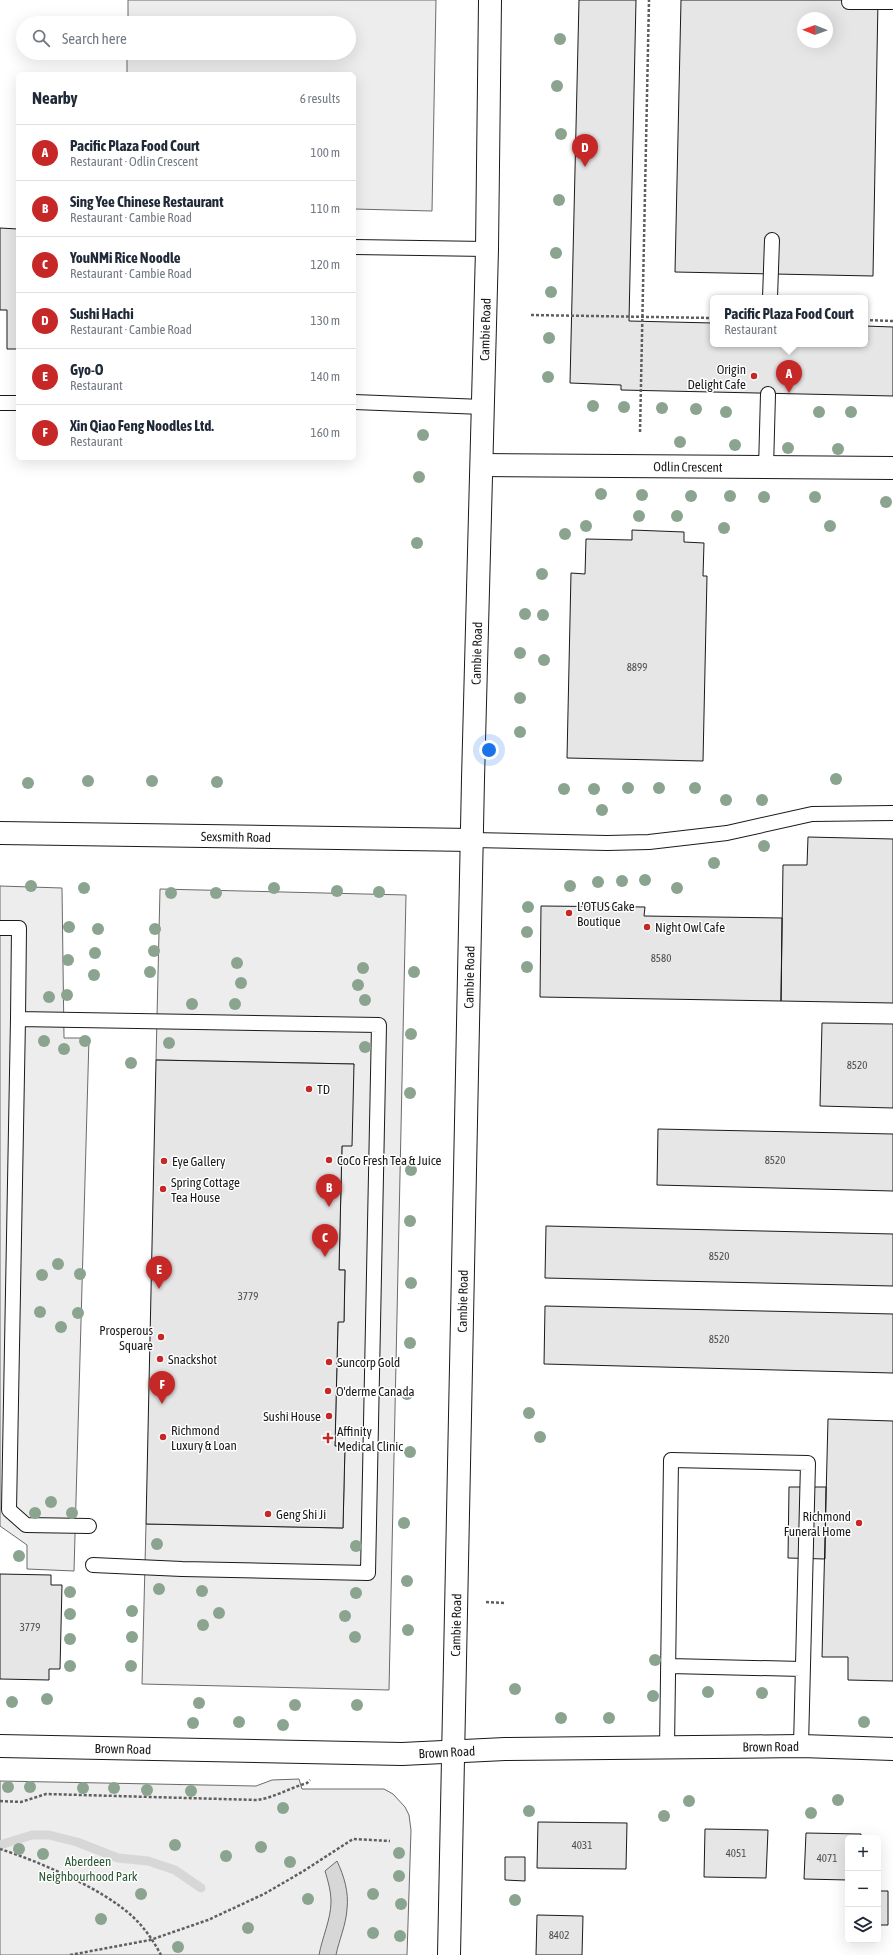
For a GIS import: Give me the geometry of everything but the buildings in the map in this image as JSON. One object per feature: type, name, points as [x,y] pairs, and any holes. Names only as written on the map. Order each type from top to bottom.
[{"type":"main road","name":"Cambie Road","points":[[449,1955],[472,840],[487,249],[490,0]]},
{"type":"main road","name":"Odlin Crescent","points":[[482,465],[893,468]]},
{"type":"main road","name":"Sexsmith Road","points":[[0,833],[472,840]]},
{"type":"main road","name":"Brown Road","points":[[0,1746],[327,1754],[402,1754],[505,1749],[801,1746],[893,1749]]},
{"type":"lane","points":[[849,2],[893,2]]},
{"type":"lane","points":[[770,295],[772,240]]},
{"type":"lane","points":[[356,247],[487,249]]},
{"type":"lane","points":[[766,468],[768,394]]},
{"type":"lane","points":[[356,402],[483,406]]},
{"type":"lane","points":[[0,403],[16,403]]},
{"type":"lane","points":[[472,840],[607,843],[649,842],[727,833],[812,814],[893,813]]},
{"type":"lane","points":[[0,928],[20,928],[9,1510],[26,1525],[89,1526]]},
{"type":"lane","points":[[18,1019],[379,1025],[368,1573],[182,1569],[93,1565]]},
{"type":"lane","points":[[668,1748],[672,1460],[808,1463],[801,1746]]},
{"type":"lane","points":[[669,1666],[802,1668]]},
{"type":"path","points":[[640,432],[649,0]]},
{"type":"path","points":[[532,315],[710,318]]},
{"type":"path","points":[[868,320],[893,321]]},
{"type":"path","points":[[486,1602],[506,1603]]},
{"type":"path","points":[[0,1801],[21,1802],[46,1794],[257,1800],[267,1798],[288,1788],[307,1783],[327,1754]]},
{"type":"path","points":[[70,1955],[153,1940],[234,1908],[264,1894],[353,1840],[390,1841]]},
{"type":"path","points":[[0,1849],[13,1853],[82,1883],[131,1914],[153,1940],[161,1955]]},
{"type":"shaded area","points":[[128,0],[436,0],[432,211],[356,209],[356,72],[127,72],[127,60],[356,60],[356,16],[128,16]]},
{"type":"shaded area","points":[[0,886],[62,888],[64,1038],[89,1038],[74,1571],[27,1569],[27,1545],[0,1526]]},
{"type":"shaded area","points":[[160,889],[406,895],[389,1690],[142,1684],[146,1524],[343,1528],[345,1446],[335,1446],[338,1322],[344,1321],[345,1270],[339,1270],[342,1146],[354,1064],[156,1060]]},
{"type":"shaded area","name":"Aberdeen Neighbourhood Park","points":[[299,1779],[302,1789],[384,1789],[393,1794],[405,1807],[409,1815],[411,1830],[407,1955],[0,1955],[0,1781],[256,1786],[272,1780]]},
{"type":"shaded area","points":[[337,1861],[347,1890],[345,1921],[336,1955],[319,1955],[331,1908],[330,1894],[325,1871]]},
{"type":"waterway","points":[[0,1845],[32,1835],[49,1835],[77,1842],[118,1858],[148,1861],[175,1870],[201,1888]]},
{"type":"place","name":"Sushi Hachi","points":[[585,167]]},
{"type":"place","name":"Origin Delight Cafe","points":[[754,376]]},
{"type":"place","name":"Pacific Plaza Food Court","points":[[789,393]]},
{"type":"place","name":"L'OTUS Cake Boutique","points":[[569,913]]},
{"type":"place","name":"Night Owl Cafe","points":[[647,927]]},
{"type":"place","name":"TD","points":[[309,1089]]},
{"type":"place","name":"CoCo Fresh Tea & Juice","points":[[329,1160]]},
{"type":"place","name":"Eye Gallery","points":[[164,1161]]},
{"type":"place","name":"Spring Cottage Tea House","points":[[163,1189]]},
{"type":"place","name":"Sing Yee Chinese Restaurant","points":[[329,1207]]},
{"type":"place","name":"YouNMi Rice Noodle","points":[[325,1257]]},
{"type":"place","name":"Gyo-O","points":[[159,1289]]},
{"type":"place","name":"Prosperous Square","points":[[161,1337]]},
{"type":"place","name":"Snackshot","points":[[160,1359]]},
{"type":"place","name":"Suncorp Gold","points":[[329,1362]]},
{"type":"place","name":"O'derme Canada","points":[[328,1391]]},
{"type":"place","name":"Xin Qiao Feng Noodles Ltd.","points":[[162,1404]]},
{"type":"place","name":"Sushi House","points":[[329,1416]]},
{"type":"place","name":"Richmond Luxury & Loan","points":[[163,1437]]},
{"type":"place","name":"Affinity Medical Clinic","points":[[328,1438]]},
{"type":"place","name":"Geng Shi Ji","points":[[268,1514]]},
{"type":"place","name":"Richmond Funeral Home","points":[[859,1523]]}]
